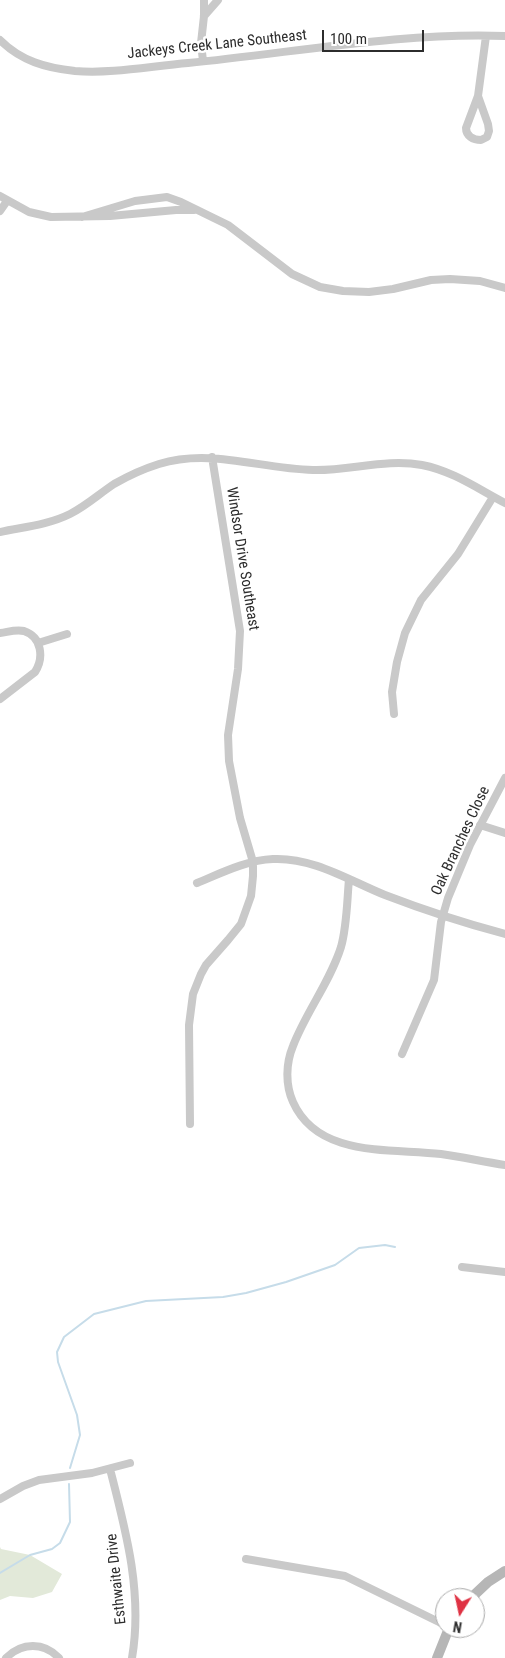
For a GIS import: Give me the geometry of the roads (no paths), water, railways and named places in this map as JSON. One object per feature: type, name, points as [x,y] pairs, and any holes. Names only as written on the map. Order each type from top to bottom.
[{"type":"street","points":[[203,62],[201,43],[204,0]]},
{"type":"street","points":[[204,16],[218,0]]},
{"type":"street","name":"Jackeys Creek Lane Southeast","points":[[0,40],[12,51],[28,60],[45,66],[77,71],[104,71],[407,39],[452,36],[505,36]]},
{"type":"street","points":[[478,96],[489,128],[487,137],[477,140],[468,134],[466,128],[478,96],[486,36]]},
{"type":"street","points":[[0,196],[24,210],[41,216],[60,218],[130,215],[184,209],[199,211]]},
{"type":"street","points":[[82,217],[125,203],[160,197],[174,199],[237,231],[292,274],[328,289],[354,292],[380,291],[431,280],[450,279],[480,281],[505,288]]},
{"type":"street","points":[[0,212],[7,201]]},
{"type":"street","points":[[0,532],[45,523],[68,516],[113,484],[150,467],[182,459],[212,457],[284,468],[313,470],[390,463],[412,464],[447,473],[505,503]]},
{"type":"street","name":"Windsor Drive Southeast","points":[[190,1124],[189,1025],[193,994],[206,964],[235,932],[245,915],[251,896],[253,862],[240,818],[229,761],[228,735],[238,669],[240,631],[212,457]]},
{"type":"street","points":[[394,714],[392,692],[397,662],[405,633],[421,600],[458,554],[493,497]]},
{"type":"street","points":[[0,633],[18,630],[30,634],[38,643],[41,655],[35,672],[0,699]]},
{"type":"street","points":[[38,643],[66,634]]},
{"type":"street","name":"Oak Branches Close","points":[[402,1054],[434,980],[443,916],[448,898],[480,825],[505,778]]},
{"type":"street","points":[[480,825],[505,833]]},
{"type":"street","points":[[197,883],[253,862],[292,859],[349,879],[402,902],[505,934]]},
{"type":"street","points":[[349,879],[342,945],[289,1057],[287,1077],[295,1106],[300,1115],[315,1131],[343,1144],[441,1154],[505,1165]]},
{"type":"street","points":[[462,1267],[505,1272]]},
{"type":"street","points":[[0,1499],[23,1486],[39,1480],[92,1473],[130,1463]]},
{"type":"street","name":"Esthwaite Drive","points":[[110,1469],[128,1535],[131,1554],[136,1629],[132,1658]]},
{"type":"street","points":[[246,1559],[345,1576],[435,1620]]},
{"type":"street","points":[[481,1588],[505,1571]]},
{"type":"street","points":[[437,1658],[445,1638]]},
{"type":"street","points":[[6,1658],[22,1648],[35,1646],[49,1649],[59,1658]]},
{"type":"waterway","points":[[70,1468],[80,1435],[77,1415],[58,1362],[57,1352],[64,1337],[94,1314],[146,1301],[223,1297],[246,1293],[286,1282],[335,1265],[359,1248],[385,1245],[395,1247]]},
{"type":"waterway","points":[[0,1573],[30,1555],[52,1549],[60,1543],[70,1522],[69,1484]]}]
